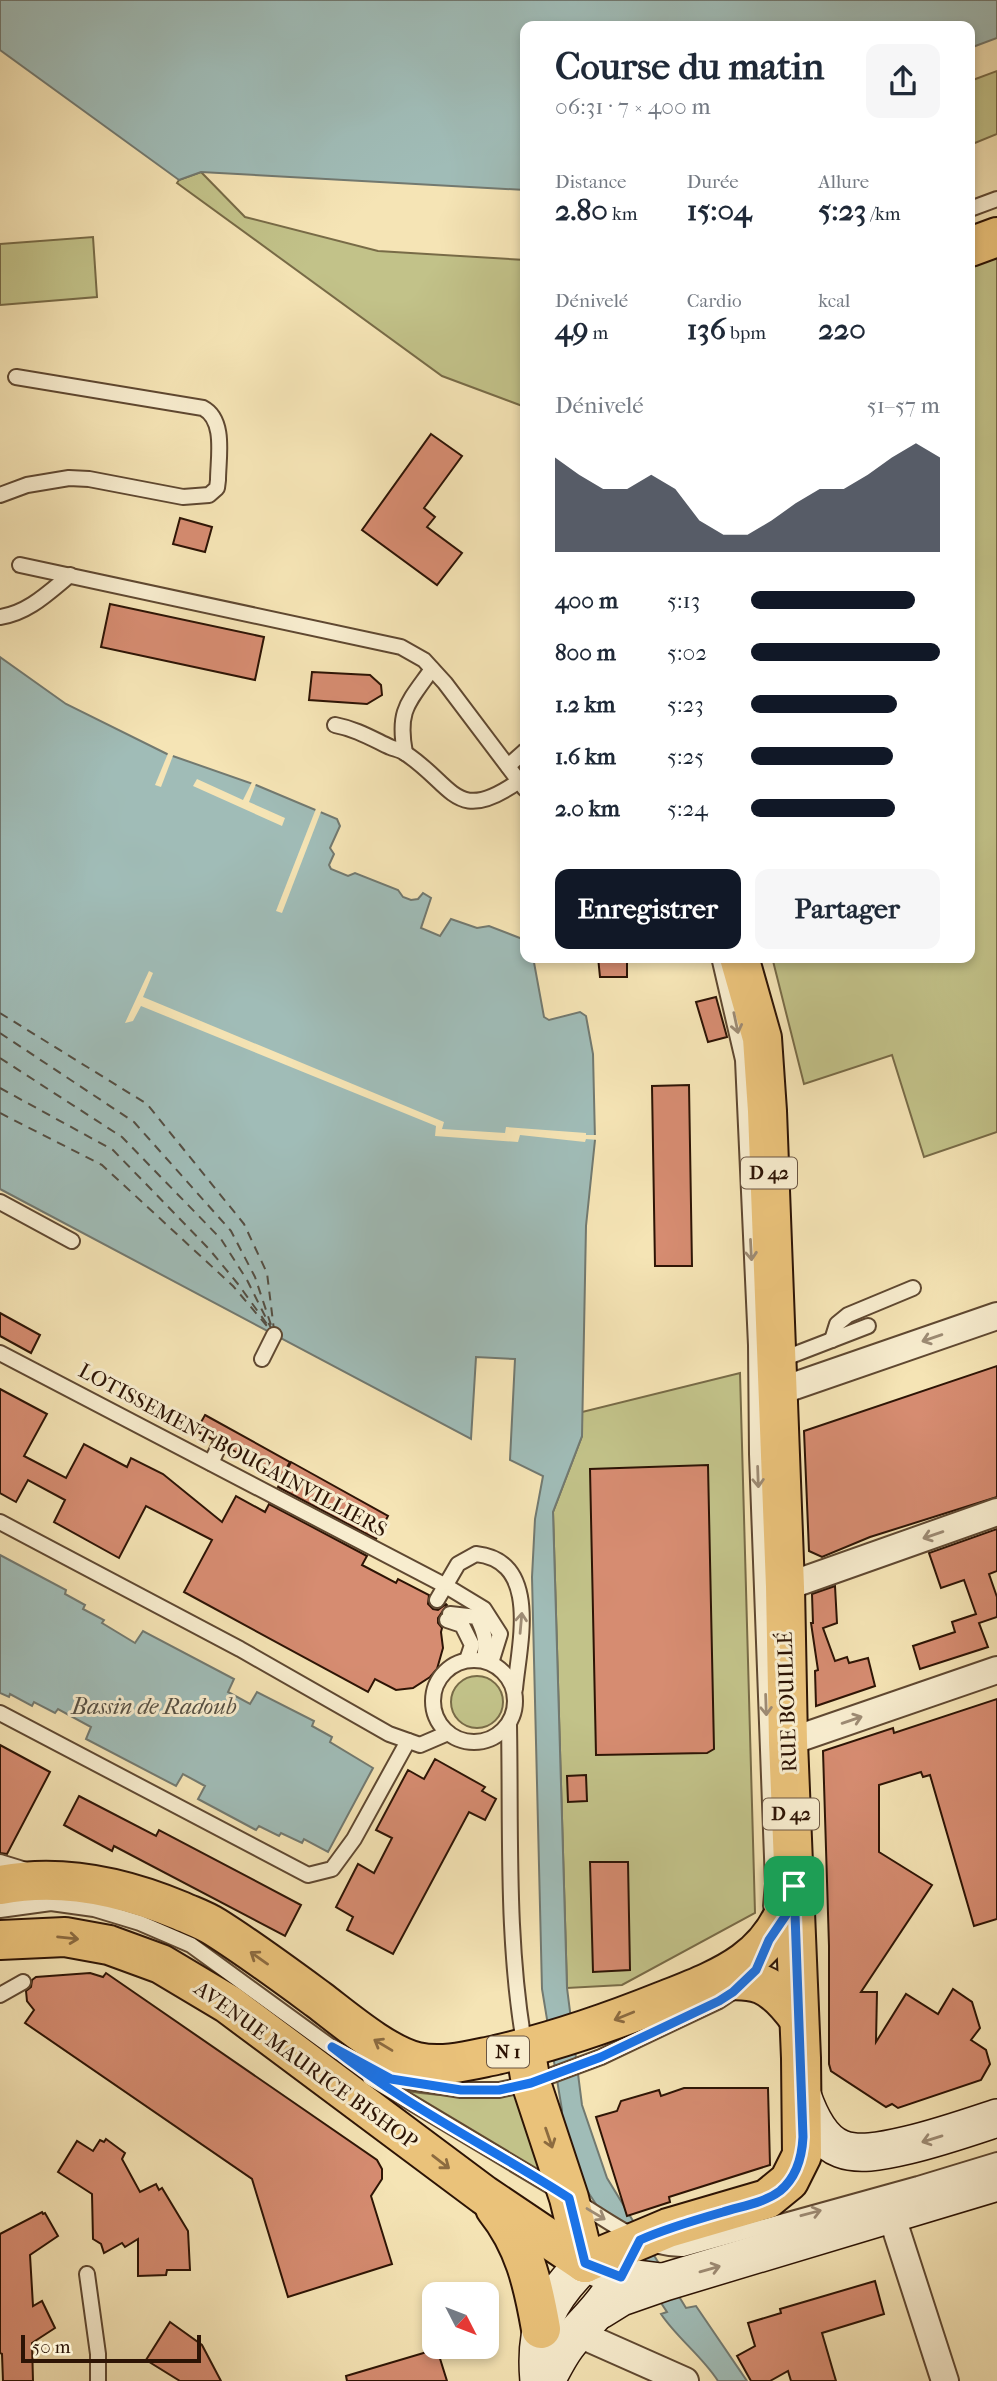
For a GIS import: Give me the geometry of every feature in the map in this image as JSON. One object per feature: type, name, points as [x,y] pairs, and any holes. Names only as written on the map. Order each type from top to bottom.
[{"type":"main road","points":[[975,245],[997,237]]},
{"type":"main road","name":"D 42","points":[[741,963],[755,1013],[764,1060],[777,1377]]},
{"type":"main road","name":"RUE BOUILLÉ","points":[[585,2263],[668,2228],[767,2199],[789,2181],[802,2155],[777,1377]]},
{"type":"main road","name":"N 1","points":[[0,1885],[19,1881],[100,1884],[144,1897],[213,1925],[370,2038],[409,2059],[436,2064],[528,2066],[605,2024],[729,1981],[739,1966],[769,1940],[786,1915],[794,1886]]},
{"type":"main road","name":"AVENUE MAURICE BISHOP","points":[[0,1940],[65,1937],[109,1945],[160,1964],[228,2004],[484,2195],[585,2263]]},
{"type":"main road","points":[[729,1981],[768,1986],[785,2000],[799,2019]]},
{"type":"main road","points":[[528,2066],[569,2198],[585,2263]]},
{"type":"main road","points":[[802,2095],[809,2117],[826,2139],[845,2150],[861,2154],[924,2141],[997,2118]]},
{"type":"main road","points":[[539,2381],[538,2350],[573,2324],[621,2297],[997,2182]]},
{"type":"main road","points":[[484,2195],[513,2232],[524,2256],[573,2324]]},
{"type":"main road","points":[[546,2381],[565,2347],[573,2324],[621,2277],[640,2240]]},
{"type":"main road","points":[[573,2324],[544,2317],[558,2291],[585,2263]]},
{"type":"main road","points":[[585,2263],[621,2277],[664,2282]]},
{"type":"street","points":[[777,1377],[997,1317]]},
{"type":"street","points":[[785,1587],[997,1513]]},
{"type":"street","points":[[788,1742],[997,1670]]},
{"type":"street","points":[[891,2214],[945,2381]]},
{"type":"street","points":[[573,2324],[685,2381]]},
{"type":"lane","points":[[975,207],[997,199]]},
{"type":"lane","points":[[0,495],[27,485],[69,478],[89,479],[183,498],[209,495],[214,492],[218,480],[217,424],[209,411],[16,377]]},
{"type":"lane","points":[[20,565],[401,647],[424,660],[432,669],[520,782]]},
{"type":"lane","points":[[0,617],[16,614],[36,603],[70,575]]},
{"type":"lane","points":[[405,753],[401,737],[402,715],[432,669]]},
{"type":"lane","points":[[335,725],[354,729],[405,753],[452,794],[469,801],[483,802],[520,786]]},
{"type":"lane","points":[[508,766],[520,755]]},
{"type":"lane","points":[[720,963],[743,1060],[773,1884],[769,1940]]},
{"type":"lane","points":[[0,1202],[72,1241]]},
{"type":"lane","points":[[832,1340],[837,1324],[848,1315],[913,1288]]},
{"type":"lane","points":[[777,1377],[832,1340],[868,1326]]},
{"type":"lane","points":[[262,1359],[274,1335]]},
{"type":"lane","name":"LOTISSEMENT BOUGAINVILLIERS","points":[[0,1353],[446,1586],[484,1609],[500,1634],[487,1662]]},
{"type":"lane","points":[[211,1463],[220,1444]]},
{"type":"lane","points":[[0,1522],[240,1648],[389,1734],[420,1745],[448,1733]]},
{"type":"lane","points":[[437,1600],[458,1564],[476,1554],[495,1559],[514,1576],[522,1602],[514,1714],[509,1725],[499,1735],[473,1743],[448,1733],[439,1723],[434,1711],[436,1684],[454,1665],[467,1660],[487,1662],[502,1670],[515,1690]]},
{"type":"lane","points":[[467,1660],[472,1645],[462,1625],[448,1617],[477,1617],[485,1633],[487,1662]]},
{"type":"lane","points":[[0,1713],[308,1875],[332,1870],[354,1839],[408,1741]]},
{"type":"lane","points":[[332,2047],[391,2079],[461,2090],[499,2090],[528,2066],[517,2003],[513,1934],[509,1725]]},
{"type":"lane","points":[[0,1862],[61,1881]]},
{"type":"lane","points":[[0,1910],[51,1903],[94,1909],[139,1923],[191,1945],[367,2075],[404,2099],[497,2152],[640,2240],[671,2249],[683,2249],[997,2160]]},
{"type":"lane","points":[[0,1995],[23,1982]]},
{"type":"lane","points":[[87,2273],[98,2354],[98,2381]]},
{"type":"green space","points":[[997,71],[997,134],[975,143],[975,79]]},
{"type":"green space","points":[[201,172],[245,217],[378,251],[520,260],[520,405],[442,376],[177,183]]},
{"type":"green space","points":[[93,237],[97,297],[0,305],[0,244]]},
{"type":"green space","points":[[997,257],[997,1132],[924,1157],[892,1055],[804,1084],[774,963],[975,963],[975,265]]},
{"type":"green space","points":[[740,1373],[755,1913],[622,1985],[567,1988],[553,1512],[582,1436],[582,1412]]},
{"type":"green space","points":[[477,1676],[496,1683],[503,1702],[496,1721],[477,1728],[458,1721],[451,1702],[458,1683]]},
{"type":"green space","points":[[400,2090],[462,2096],[523,2094],[551,2178]]},
{"type":"water","points":[[0,0],[997,0],[997,38],[975,46],[975,21],[520,21],[520,190],[201,172],[179,180],[0,50]]},
{"type":"water","points":[[0,657],[66,704],[167,754],[256,785],[337,819],[340,826],[330,848],[334,854],[329,865],[331,869],[348,876],[355,873],[398,890],[403,897],[411,900],[418,899],[423,893],[431,898],[421,928],[440,936],[451,919],[477,928],[489,926],[520,938],[520,963],[534,963],[544,1017],[549,1020],[580,1012],[586,1016],[593,1054],[595,1140],[586,1226],[582,1436],[553,1512],[567,1988],[582,2105],[607,2178],[686,2308],[696,2306],[747,2381],[718,2381],[661,2314],[667,2312],[584,2186],[561,2117],[542,1989],[532,1577],[535,1519],[543,1476],[510,1460],[515,1359],[476,1357],[471,1439],[0,1189]]},
{"type":"water","name":"Bassin de Radoub","points":[[0,1555],[66,1590],[65,1594],[85,1605],[83,1609],[104,1620],[102,1623],[135,1643],[143,1631],[234,1679],[228,1692],[250,1704],[257,1692],[314,1721],[312,1726],[332,1737],[330,1742],[373,1768],[328,1852],[304,1839],[302,1843],[259,1826],[256,1830],[198,1799],[205,1786],[183,1774],[176,1786],[86,1739],[91,1727],[58,1709],[55,1713],[34,1702],[32,1706],[10,1694],[9,1697],[0,1693]]},
{"type":"pier","points":[[169,751],[174,753],[161,787],[155,785]]},
{"type":"pier","points":[[197,779],[243,800],[253,780],[257,781],[249,802],[285,818],[282,826],[193,786]]},
{"type":"pier","points":[[317,806],[322,809],[282,913],[276,911]]},
{"type":"pier","points":[[149,971],[153,973],[143,997],[444,1122],[442,1129],[505,1133],[506,1127],[586,1133],[598,1135],[598,1140],[586,1139],[585,1142],[520,1135],[518,1142],[435,1136],[436,1126],[141,1006],[133,1021],[125,1023]]},
{"type":"building","points":[[431,434],[462,456],[424,508],[435,517],[427,527],[462,553],[437,585],[362,530]]},
{"type":"building","points":[[180,518],[212,527],[205,552],[173,544]]},
{"type":"building","points":[[110,604],[264,637],[255,680],[101,647]]},
{"type":"building","points":[[312,672],[370,675],[381,685],[382,695],[367,704],[309,700]]},
{"type":"building","points":[[599,963],[627,963],[627,977],[600,977]]},
{"type":"building","points":[[716,997],[727,1037],[708,1042],[696,1002]]},
{"type":"building","points":[[689,1085],[692,1266],[655,1266],[652,1086]]},
{"type":"building","points":[[0,1313],[40,1335],[31,1353],[0,1336]]},
{"type":"building","points":[[997,1366],[997,1497],[870,1537],[822,1557],[809,1551],[804,1431]]},
{"type":"building","points":[[0,1389],[47,1414],[24,1456],[66,1478],[84,1444],[127,1467],[131,1458],[163,1474],[222,1522],[236,1496],[265,1512],[269,1504],[367,1556],[362,1565],[396,1583],[398,1579],[429,1595],[428,1604],[433,1609],[438,1610],[446,1604],[438,1618],[442,1628],[443,1648],[437,1669],[413,1688],[396,1690],[375,1679],[368,1692],[184,1592],[212,1540],[146,1506],[119,1558],[54,1522],[65,1500],[28,1480],[16,1502],[0,1493]]},
{"type":"building","points":[[205,1415],[290,1462],[281,1477],[229,1448],[225,1436],[219,1435],[212,1439],[196,1431]]},
{"type":"building","points":[[291,1462],[388,1516],[376,1539],[278,1487]]},
{"type":"building","points":[[708,1465],[714,1749],[707,1753],[596,1755],[590,1469]]},
{"type":"building","points":[[997,1529],[997,1571],[989,1574],[997,1597],[997,1617],[979,1623],[988,1647],[920,1669],[913,1646],[955,1632],[952,1622],[976,1614],[964,1580],[941,1588],[929,1553]]},
{"type":"building","points":[[835,1586],[837,1623],[823,1628],[835,1661],[847,1657],[849,1663],[868,1658],[875,1686],[816,1706],[815,1671],[818,1670],[811,1623],[812,1594]]},
{"type":"building","points":[[997,1699],[997,1919],[974,1926],[930,1775],[923,1777],[921,1772],[879,1785],[879,1852],[932,1885],[861,1992],[877,1992],[876,2042],[906,1994],[938,2014],[953,1989],[972,2002],[980,2028],[971,2040],[986,2050],[990,2064],[981,2080],[898,2108],[892,2104],[886,2107],[831,2071],[829,2064],[829,1946],[823,1751],[893,1728],[894,1733]]},
{"type":"building","points":[[0,1745],[50,1772],[7,1854],[0,1853]]},
{"type":"building","points":[[435,1759],[485,1787],[482,1791],[496,1799],[485,1820],[469,1812],[393,1954],[347,1930],[353,1917],[336,1907],[358,1864],[374,1873],[392,1838],[376,1830],[408,1770],[424,1779]]},
{"type":"building","points":[[586,1775],[587,1801],[568,1802],[567,1776]]},
{"type":"building","points":[[79,1796],[156,1836],[159,1830],[301,1905],[285,1936],[114,1846],[112,1851],[64,1825]]},
{"type":"building","points":[[590,1862],[628,1862],[630,1970],[593,1972]]},
{"type":"building","points":[[90,1973],[103,1977],[106,1973],[377,2160],[382,2169],[382,2179],[371,2196],[392,2264],[288,2297],[252,2179],[25,2023],[34,2010],[27,2001],[26,1991],[31,1987],[32,1980],[36,1977]]},
{"type":"building","points":[[684,2088],[768,2088],[770,2165],[669,2197],[670,2202],[627,2216],[596,2117],[617,2111],[621,2101],[659,2090],[661,2096]]},
{"type":"building","points":[[106,2139],[125,2153],[122,2159],[140,2192],[156,2184],[159,2190],[162,2188],[188,2231],[190,2270],[167,2270],[166,2275],[138,2276],[138,2239],[125,2247],[122,2243],[104,2253],[101,2244],[93,2239],[92,2194],[58,2172],[77,2141],[93,2151],[100,2140],[104,2142]]},
{"type":"building","points":[[42,2212],[58,2236],[30,2255],[33,2306],[42,2301],[55,2328],[32,2343],[33,2381],[3,2381],[0,2353],[0,2234]]},
{"type":"building","points":[[875,2281],[884,2314],[822,2333],[836,2381],[791,2381],[788,2371],[770,2381],[751,2381],[737,2356],[755,2346],[748,2323],[781,2313],[780,2309]]},
{"type":"building","points":[[170,2322],[202,2345],[221,2381],[180,2381],[146,2360]]},
{"type":"building","points":[[422,2353],[422,2359],[440,2359],[447,2381],[347,2381],[346,2376]]},
{"type":"ferry route","points":[[0,1013],[147,1104],[244,1224],[267,1273],[274,1330]]},
{"type":"ferry route","points":[[0,1033],[134,1122],[231,1231],[255,1277],[272,1328]]},
{"type":"ferry route","points":[[0,1058],[122,1137],[221,1239],[247,1280],[271,1328]]},
{"type":"ferry route","points":[[0,1088],[113,1150],[209,1249],[272,1331]]},
{"type":"ferry route","points":[[0,1113],[102,1165],[233,1286],[267,1326]]},
{"type":"route","points":[[794,1886],[803,2137],[802,2155],[797,2168],[787,2184],[767,2199],[668,2228],[640,2240],[621,2277],[585,2263],[569,2198],[497,2152],[404,2099],[367,2075],[332,2047],[370,2070],[391,2079],[429,2086],[461,2090],[499,2090],[531,2083],[601,2057],[733,1992],[747,1980],[763,1959],[769,1940],[786,1915],[794,1886]]}]
